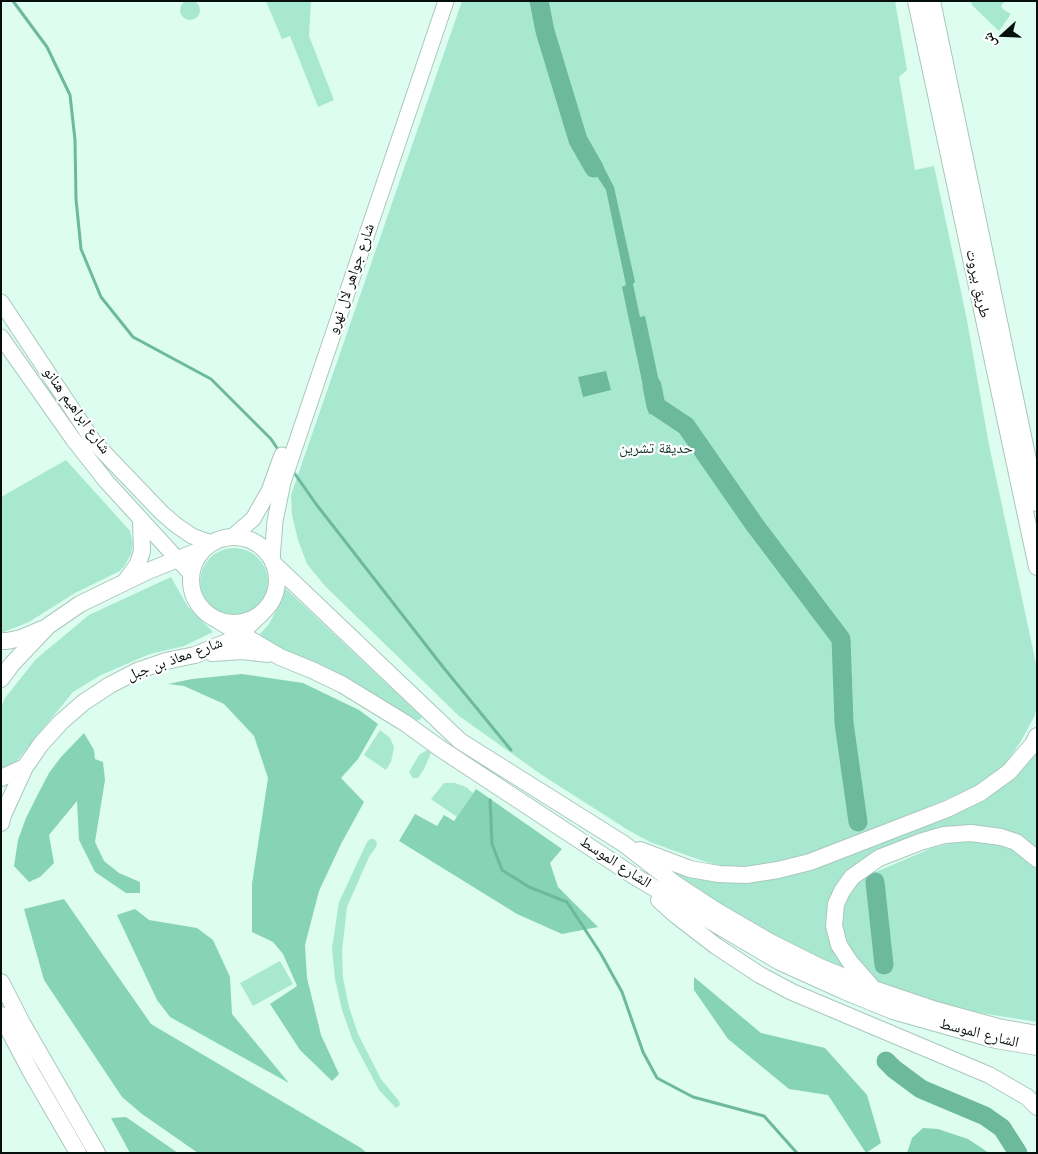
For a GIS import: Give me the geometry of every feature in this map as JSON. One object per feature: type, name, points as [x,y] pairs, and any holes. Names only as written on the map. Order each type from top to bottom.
[{"type":"main road","name":"شارع جواهر لال نهرو","points":[[232,537],[253,520],[269,491],[436,1]]},
{"type":"main road","name":"شارع جواهر لال نهرو","points":[[272,561],[275,521],[284,482],[446,1]]},
{"type":"main road","name":"طريق بيروت","points":[[916,1],[1037,567]]},
{"type":"main road","name":"طريق بيروت","points":[[932,1],[1037,503]]},
{"type":"main road","name":"شارع ابراهيم هنانو","points":[[1,302],[94,442],[162,513],[207,546]]},
{"type":"main road","name":"شارع ابراهيم هنانو","points":[[1,337],[73,439],[106,481],[191,574]]},
{"type":"main road","points":[[125,582],[138,564],[142,551],[141,520]]},
{"type":"main road","points":[[1,641],[21,638],[48,626],[80,604],[221,538],[245,538],[256,543],[272,561],[277,576],[276,590],[271,603],[262,613],[242,623],[230,623],[219,621],[209,616],[197,602],[191,586],[191,574],[197,556],[207,546]]},
{"type":"main road","name":"الشارع الموسط","points":[[272,561],[460,741],[624,844],[677,885],[762,937],[820,967],[874,989],[1037,1047]]},
{"type":"main road","name":"شارع معاذ بن جبل","points":[[1,823],[25,767],[41,744],[61,722],[84,702],[110,685],[137,671],[216,647],[240,634],[262,613]]},
{"type":"main road","name":"الشارع الموسط","points":[[219,621],[280,657],[343,685],[405,723],[634,876],[780,962],[893,1011],[997,1034]]},
{"type":"main road","points":[[1,679],[12,664],[48,626]]},
{"type":"main road","points":[[195,654],[242,651],[265,653],[280,657]]},
{"type":"main road","points":[[624,844],[690,868],[719,874],[746,875],[810,862],[947,809],[980,793],[1009,772],[1033,744],[1037,736]]},
{"type":"main road","points":[[1,778],[25,767]]},
{"type":"main road","points":[[874,989],[850,962],[839,945],[834,926],[836,904],[852,877],[879,858],[944,835],[971,833],[1001,837],[1016,842],[1037,859]]},
{"type":"main road","points":[[634,876],[676,916],[716,946],[760,975],[801,996],[989,1075],[1027,1097],[1037,1106]]},
{"type":"main road","points":[[1,982],[22,1023],[97,1153]]},
{"type":"main road","points":[[1,1015],[31,1072],[78,1153]]},
{"type":"main road","points":[[997,1034],[1037,1034]]},
{"type":"green space","points":[[190,0],[197,3],[200,10],[197,17],[190,20],[183,17],[180,10],[183,3]]},
{"type":"green space","points":[[266,1],[311,1],[309,36],[334,100],[318,107],[290,36],[282,39]]},
{"type":"green space","name":"حديقة تشرين","points":[[462,1],[895,1],[907,70],[899,77],[915,170],[934,166],[966,315],[989,445],[1037,668],[1037,704],[1035,715],[1005,765],[979,786],[812,854],[749,868],[721,866],[700,860],[650,842],[628,830],[542,775],[459,716],[325,586],[307,564],[298,540],[292,515],[291,495]]},
{"type":"green space","points":[[971,1],[1005,1],[1001,6],[1011,14],[999,31],[972,5]]},
{"type":"green space","points":[[66,460],[130,531],[133,544],[131,554],[120,571],[75,593],[29,622],[1,633],[1,497]]},
{"type":"green space","points":[[234,548],[247,551],[258,558],[265,569],[268,582],[265,595],[258,606],[247,613],[234,616],[221,613],[210,606],[203,595],[200,582],[203,569],[210,558],[221,551]]},
{"type":"green space","points":[[171,577],[188,607],[213,632],[184,646],[150,654],[101,675],[73,692],[10,769],[1,773],[1,707],[5,698],[36,659],[89,615]]},
{"type":"green space","points":[[284,587],[422,717],[414,721],[264,641],[260,634],[269,624],[279,605]]},
{"type":"green space","points":[[380,730],[390,738],[394,747],[391,762],[386,770],[364,755]]},
{"type":"green space","points":[[427,750],[431,753],[424,769],[418,778],[413,778],[409,772],[419,755]]},
{"type":"green space","points":[[1037,751],[1037,851],[1013,837],[905,843],[836,891],[850,972],[782,940],[732,913],[673,873],[707,880],[841,857],[984,800],[1023,769]]},
{"type":"green space","points":[[444,783],[455,783],[466,787],[473,793],[457,817],[431,799]]},
{"type":"green space","points":[[370,839],[374,839],[377,842],[376,847],[369,857],[347,907],[342,951],[343,978],[349,1007],[358,1034],[381,1079],[399,1101],[400,1105],[396,1108],[379,1090],[353,1041],[342,1010],[335,979],[332,948],[339,902]]},
{"type":"green space","points":[[980,841],[999,844],[1014,851],[1037,870],[1037,1022],[956,1009],[882,986],[869,977],[843,944],[841,909],[854,885],[864,877],[932,848],[955,842]]},
{"type":"green space","points":[[280,961],[293,984],[253,1006],[240,983]]},
{"type":"shaded area","points":[[539,1],[546,1],[552,33],[582,133],[590,150],[602,164],[614,187],[635,282],[633,284],[640,317],[645,316],[664,405],[657,412],[649,414],[622,287],[626,285],[606,190],[593,170],[577,134],[555,67]]},
{"type":"shaded area","points":[[606,371],[611,390],[583,397],[578,377]]},
{"type":"shaded area","points":[[242,674],[303,683],[359,710],[378,724],[358,759],[341,778],[364,802],[341,844],[319,891],[305,945],[307,978],[321,1035],[339,1074],[332,1081],[300,1050],[270,1004],[297,986],[283,954],[273,942],[252,932],[252,884],[268,778],[254,736],[224,704],[184,686],[168,684],[192,679]]},
{"type":"shaded area","points":[[84,733],[94,750],[95,759],[103,762],[105,780],[95,842],[104,861],[119,873],[140,882],[140,893],[126,893],[95,872],[79,840],[77,801],[49,835],[54,863],[40,877],[29,882],[14,866],[18,840],[26,818],[49,773],[61,757]]},
{"type":"shaded area","points":[[476,789],[562,849],[550,863],[558,887],[598,927],[562,934],[517,914],[399,841],[415,814],[437,826],[444,815],[454,821]]},
{"type":"shaded area","points":[[64,899],[151,1024],[367,1153],[198,1153],[142,1114],[122,1097],[44,980],[24,909]]},
{"type":"shaded area","points":[[135,909],[149,920],[197,928],[213,940],[230,977],[232,1014],[289,1083],[170,1017],[157,1000],[117,915]]},
{"type":"shaded area","points":[[694,977],[761,1033],[825,1048],[867,1095],[881,1143],[866,1153],[828,1095],[789,1089],[728,1039],[694,990]]},
{"type":"shaded area","points":[[126,1117],[178,1153],[130,1153],[111,1118]]},
{"type":"shaded area","points":[[923,1128],[938,1129],[968,1139],[989,1153],[907,1153],[912,1138]]},
{"type":"waterway","points":[[13,1],[47,47],[70,95],[75,140],[76,199],[81,249],[101,297],[133,337],[211,379],[271,439],[277,448]]},
{"type":"waterway","points":[[539,1],[545,31],[578,140],[594,168]]},
{"type":"waterway","points":[[652,386],[656,406],[686,426],[754,524],[841,639],[844,723],[858,822]]},
{"type":"waterway","points":[[295,474],[316,504],[443,667],[511,750]]},
{"type":"waterway","points":[[490,800],[492,844],[502,870],[529,887],[567,902],[601,954],[622,992],[643,1052],[657,1078],[693,1097],[764,1116],[797,1153]]},
{"type":"waterway","points":[[875,882],[884,965]]},
{"type":"waterway","points":[[886,1061],[921,1089],[985,1116],[1002,1128],[1018,1153]]}]
